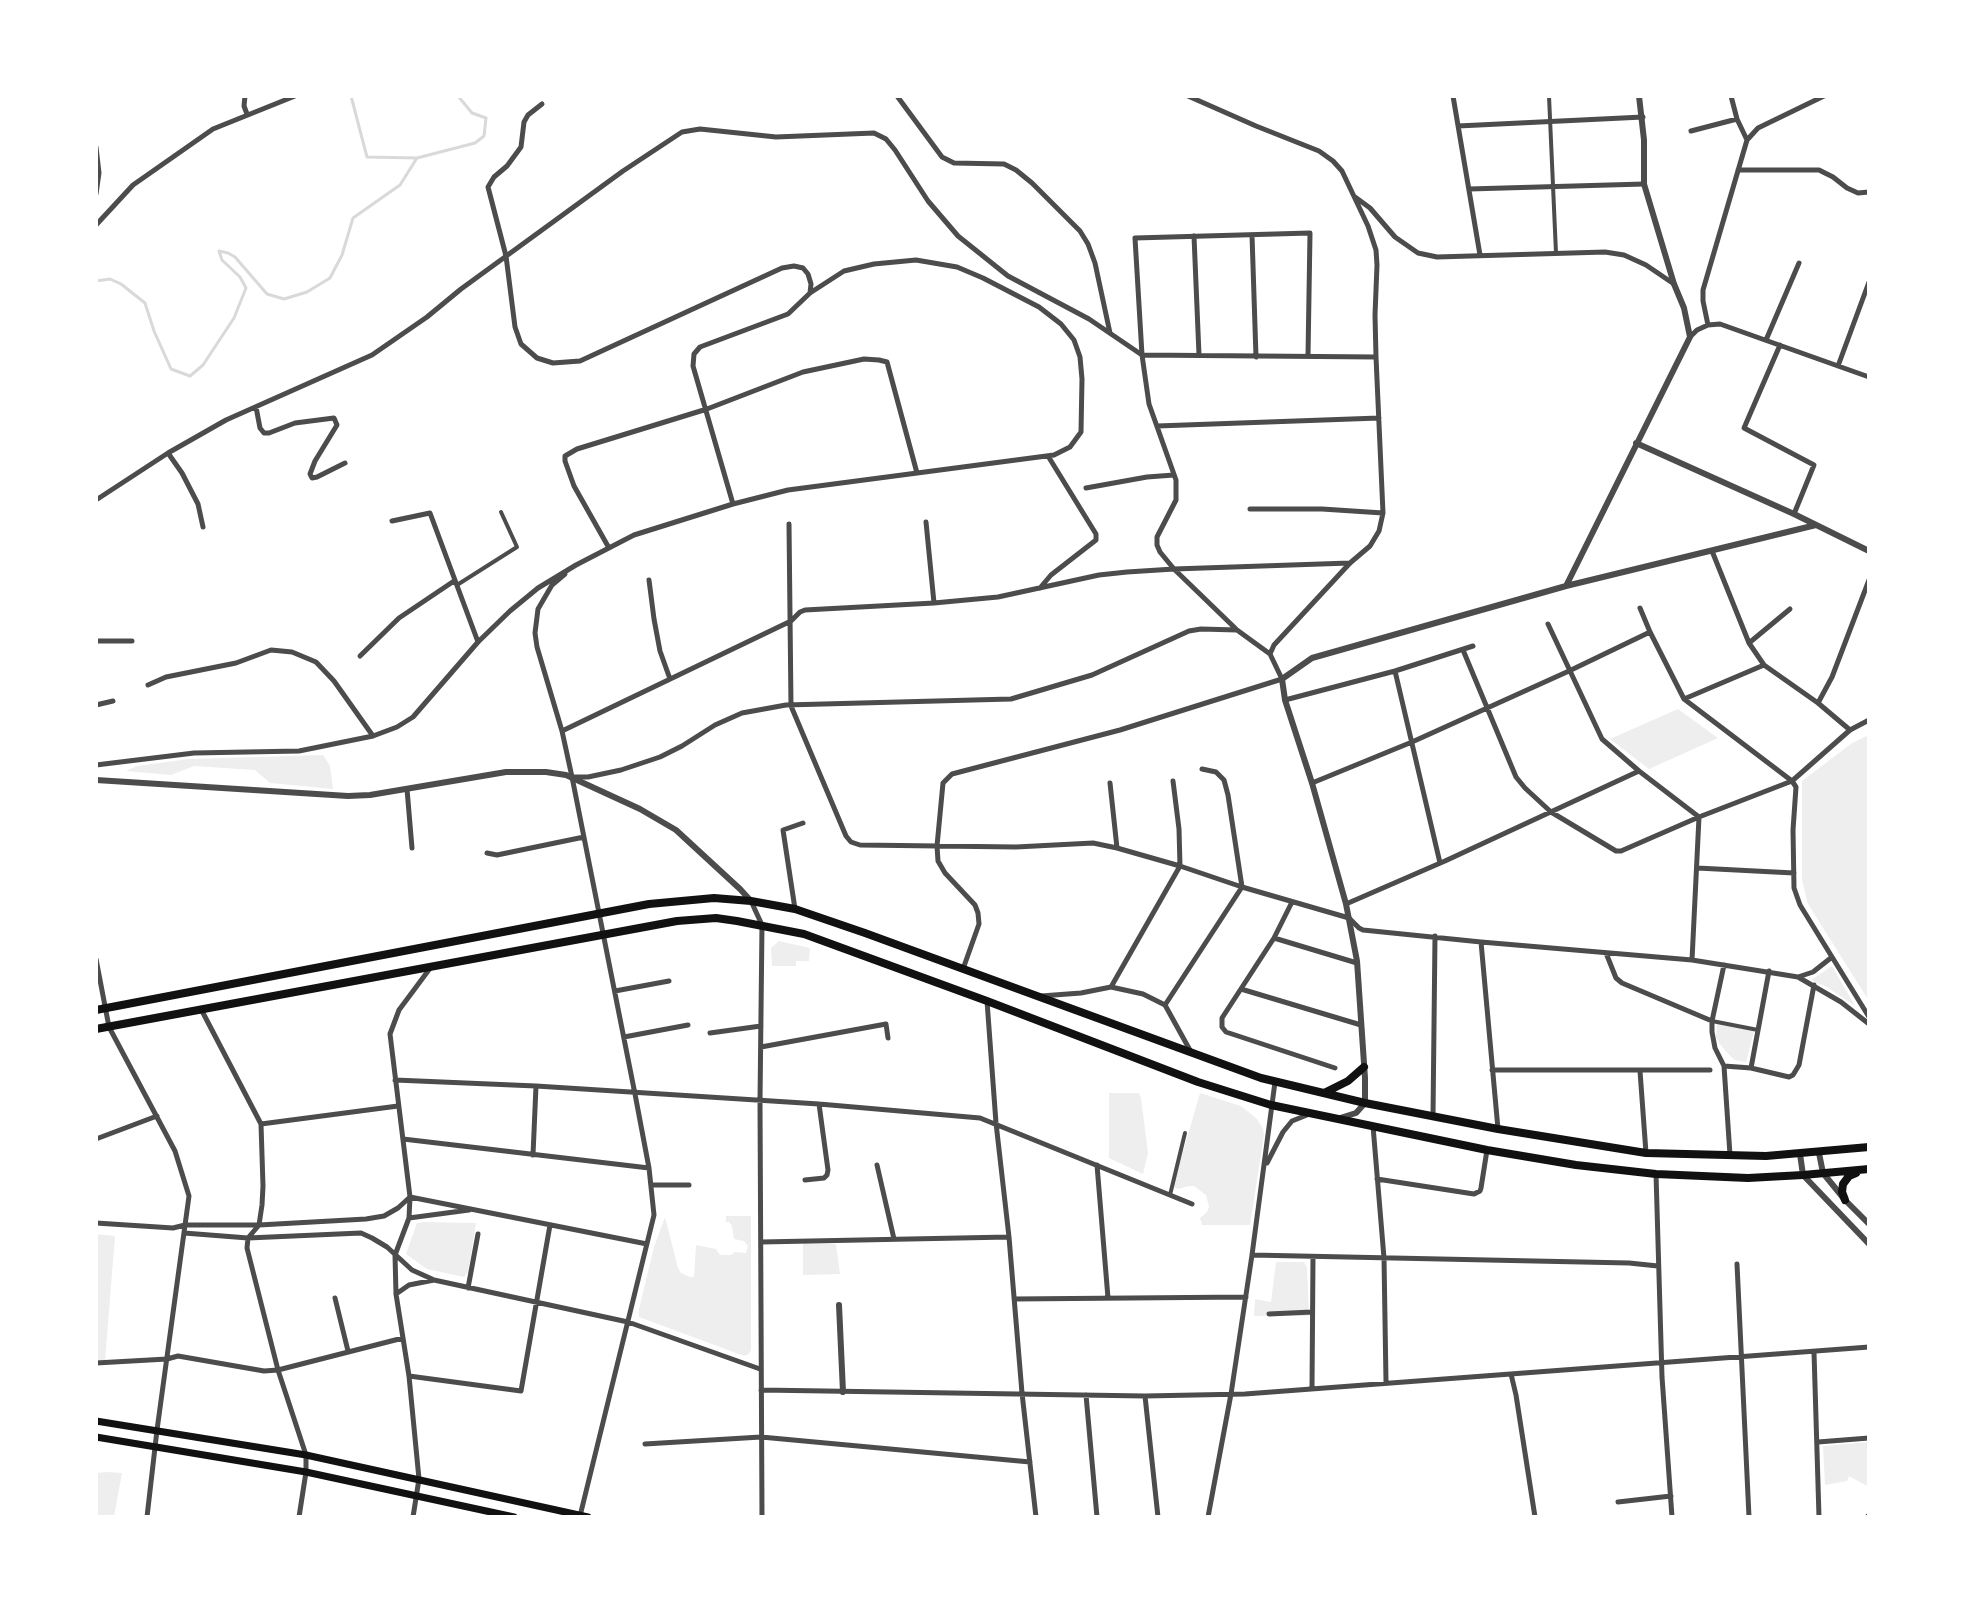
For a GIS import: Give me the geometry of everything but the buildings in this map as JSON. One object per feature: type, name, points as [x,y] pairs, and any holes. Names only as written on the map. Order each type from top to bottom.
[{"type":"main road","points":[[100,1009],[600,913],[678,900],[714,898],[751,901],[795,909],[1275,1082],[1365,1103],[1498,1129],[1646,1153],[1800,1154],[1869,1148]]},
{"type":"main road","points":[[96,1029],[677,921],[716,918],[804,934],[1198,1082],[1271,1105],[1312,1114],[1487,1150],[1656,1174],[1737,1178],[1865,1170]]},
{"type":"main road","points":[[1324,1093],[1348,1081],[1364,1067]]},
{"type":"main road","points":[[1845,1200],[1842,1192],[1843,1184],[1849,1176],[1865,1170]]},
{"type":"main road","points":[[96,1421],[306,1455],[588,1517]]},
{"type":"main road","points":[[96,1437],[306,1472],[514,1517]]},
{"type":"street","points":[[245,96],[243,105],[247,114]]},
{"type":"street","points":[[96,225],[133,185],[213,129],[295,96]]},
{"type":"street","points":[[897,96],[942,157],[954,163],[1004,164],[1010,167],[1032,183],[1080,231],[1095,263],[1110,333]]},
{"type":"street","points":[[1188,96],[1319,151],[1333,161],[1354,196],[1376,250],[1376,357],[1383,513],[1379,531],[1370,546],[1350,563],[1274,645],[1270,654]]},
{"type":"street","points":[[1453,96],[1480,255]]},
{"type":"street","points":[[1549,96],[1556,253]]},
{"type":"street","points":[[1639,96],[1643,117],[1644,184],[1674,284],[1684,308],[1690,338]]},
{"type":"street","points":[[1731,96],[1737,119],[1747,140]]},
{"type":"street","points":[[1708,325],[1703,291],[1747,140],[1758,128],[1824,96]]},
{"type":"street","points":[[542,104],[528,115],[524,122],[521,147],[488,187],[506,256],[515,327],[521,344],[537,358],[553,363],[580,361],[782,268],[794,266],[803,268],[811,284],[810,293]]},
{"type":"street","points":[[1458,126],[1643,117]]},
{"type":"street","points":[[1691,130],[1737,119]]},
{"type":"street","points":[[96,501],[168,453],[226,420],[372,356],[623,171],[682,132],[700,129],[776,137],[874,133],[886,140],[895,150],[928,201],[958,236],[1008,276],[1089,319],[1142,355],[1376,357]]},
{"type":"street","points":[[96,147],[99,173],[96,194]]},
{"type":"street","points":[[1738,170],[1819,170],[1858,193],[1869,192]]},
{"type":"street","points":[[1468,189],[1644,184]]},
{"type":"street","points":[[1354,196],[1370,208],[1395,237],[1418,253],[1437,257],[1605,252],[1624,255],[1653,269],[1674,284]]},
{"type":"street","points":[[1308,356],[1310,233],[1135,237],[1142,355],[1149,404],[1174,475],[1176,500],[1157,537],[1160,552],[1174,569],[1237,630],[1270,654],[1282,679],[1285,700],[1312,783],[1346,904],[1357,963],[1365,1103],[1356,1113],[1336,1119]]},
{"type":"street","points":[[1252,235],[1256,357]]},
{"type":"street","points":[[1194,236],[1199,356]]},
{"type":"street","points":[[96,765],[194,753],[299,751],[373,736],[397,727],[413,717],[478,642],[538,588],[634,535],[733,504],[788,490],[1051,456],[1070,447],[1081,432],[1083,402],[1080,357],[1074,340],[1061,324],[1039,306],[957,267],[916,260],[874,264],[844,271],[810,293],[788,314],[700,347],[694,354],[693,366],[733,504]]},
{"type":"street","points":[[1766,340],[1799,263]]},
{"type":"street","points":[[1003,289],[1008,276]]},
{"type":"street","points":[[1838,366],[1869,282]]},
{"type":"street","points":[[1566,586],[1636,443],[1690,338],[1697,330],[1708,325],[1720,324],[1869,377]]},
{"type":"street","points":[[1780,345],[1744,428],[1814,465],[1794,514]]},
{"type":"street","points":[[609,548],[574,486],[565,456],[577,448],[707,409],[803,372],[864,359],[887,363],[917,473]]},
{"type":"street","points":[[256,407],[260,428],[269,433],[295,423],[334,418],[337,425],[315,461],[310,474],[312,478],[317,477],[345,463]]},
{"type":"street","points":[[1158,426],[1379,418]]},
{"type":"street","points":[[1636,443],[1794,514],[1869,551]]},
{"type":"street","points":[[168,453],[182,473],[198,504],[203,527]]},
{"type":"street","points":[[1039,589],[1051,575],[1096,540],[1096,534],[1051,456]]},
{"type":"street","points":[[1086,488],[1147,477],[1174,475]]},
{"type":"street","points":[[1250,509],[1322,509],[1383,513]]},
{"type":"street","points":[[360,656],[399,618],[517,547],[501,512]]},
{"type":"street","points":[[392,521],[430,513],[478,642]]},
{"type":"street","points":[[926,522],[934,603]]},
{"type":"street","points":[[789,524],[791,705],[846,836],[851,842],[860,845],[1016,847],[1093,843],[1180,866],[1242,887],[1349,918],[1363,930],[1692,960],[1798,977],[1841,1002],[1869,1024]]},
{"type":"street","points":[[963,969],[979,924],[978,913],[975,905],[945,873],[938,861],[943,783],[952,774],[1120,730],[1282,679],[1312,658],[1566,586],[1815,525]]},
{"type":"street","points":[[1712,551],[1749,643],[1764,665],[1818,703],[1850,730]]},
{"type":"street","points":[[562,731],[791,621],[800,612],[811,609],[934,603],[998,597],[1098,575],[1174,569],[1350,563]]},
{"type":"street","points":[[576,565],[552,585],[538,609],[535,633],[562,731],[600,913],[649,1168],[654,1215],[580,1516]]},
{"type":"street","points":[[649,580],[658,640],[670,679]]},
{"type":"street","points":[[1818,703],[1832,677],[1869,580]]},
{"type":"street","points":[[1640,608],[1684,699],[1792,781],[1796,787],[1793,830],[1794,888],[1800,905],[1869,1017]]},
{"type":"street","points":[[1749,643],[1790,609]]},
{"type":"street","points":[[1548,624],[1602,739],[1699,817]]},
{"type":"street","points":[[96,780],[348,796],[370,795],[506,772],[546,772],[572,777],[588,777],[621,770],[660,757],[715,725],[742,713],[786,705],[1011,699],[1092,675],[1189,631],[1213,628],[1237,630]]},
{"type":"street","points":[[1312,783],[1412,742],[1650,632]]},
{"type":"street","points":[[96,641],[132,640]]},
{"type":"street","points":[[1285,700],[1395,671],[1473,646]]},
{"type":"street","points":[[148,685],[166,677],[236,663],[271,650],[292,652],[316,662],[341,689],[373,736]]},
{"type":"street","points":[[1463,650],[1516,777],[1551,812],[1616,851],[1621,851],[1699,817],[1792,781],[1850,730],[1869,720]]},
{"type":"street","points":[[1684,699],[1764,665]]},
{"type":"street","points":[[1395,671],[1440,863]]},
{"type":"street","points":[[96,705],[113,701]]},
{"type":"street","points":[[1165,1005],[1242,887],[1224,780],[1216,772],[1202,769]]},
{"type":"street","points":[[1346,904],[1639,771]]},
{"type":"street","points":[[572,777],[640,809],[675,830],[751,901],[762,925],[760,1101],[762,1517]]},
{"type":"street","points":[[1111,987],[1180,866],[1178,812],[1173,781]]},
{"type":"street","points":[[1110,783],[1117,848]]},
{"type":"street","points":[[407,789],[412,848]]},
{"type":"street","points":[[1692,960],[1699,817]]},
{"type":"street","points":[[795,909],[783,830],[803,823]]},
{"type":"street","points":[[487,853],[497,855],[584,837]]},
{"type":"street","points":[[1697,868],[1794,873]]},
{"type":"street","points":[[1292,902],[1274,938],[1222,1018],[1222,1027],[1226,1032],[1335,1068]]},
{"type":"street","points":[[1433,1116],[1434,936]]},
{"type":"street","points":[[1274,938],[1357,963]]},
{"type":"street","points":[[1481,942],[1498,1129]]},
{"type":"street","points":[[1606,953],[1616,978],[1622,983],[1712,1021],[1759,1030]]},
{"type":"street","points":[[1798,977],[1813,972],[1832,957]]},
{"type":"street","points":[[96,959],[100,1009],[175,1151],[189,1196],[147,1517]]},
{"type":"street","points":[[413,1517],[419,1479],[409,1376],[396,1294],[395,1256],[409,1218],[410,1197],[390,1043],[392,1027],[399,1010],[432,965]]},
{"type":"street","points":[[1724,965],[1712,1021],[1714,1042],[1724,1066],[1730,1155]]},
{"type":"street","points":[[1751,1068],[1769,971]]},
{"type":"street","points":[[615,991],[669,981]]},
{"type":"street","points":[[1724,1066],[1751,1068],[1789,1077],[1793,1075],[1799,1065],[1814,985]]},
{"type":"street","points":[[1036,997],[1062,996],[1111,987],[1143,994],[1165,1005],[1192,1053]]},
{"type":"street","points":[[1241,989],[1361,1025]]},
{"type":"street","points":[[987,1001],[996,1123],[1036,1517]]},
{"type":"street","points":[[202,1011],[261,1124],[263,1186],[259,1225],[248,1238],[246,1248],[278,1370],[306,1455],[306,1472],[299,1517]]},
{"type":"street","points":[[761,1047],[886,1024],[888,1038]]},
{"type":"street","points":[[624,1037],[688,1025]]},
{"type":"street","points":[[710,1033],[761,1026]]},
{"type":"street","points":[[1492,1070],[1710,1070]]},
{"type":"street","points":[[1640,1071],[1646,1153]]},
{"type":"street","points":[[395,1080],[536,1086],[819,1104],[980,1118],[1192,1204]]},
{"type":"street","points":[[1208,1517],[1231,1394],[1275,1082]]},
{"type":"street","points":[[533,1155],[536,1086]]},
{"type":"street","points":[[805,1180],[824,1178],[828,1170],[819,1104]]},
{"type":"street","points":[[261,1124],[398,1106]]},
{"type":"street","points":[[1264,1170],[1283,1132],[1298,1118],[1312,1114]]},
{"type":"street","points":[[96,1139],[157,1116]]},
{"type":"street","points":[[1372,1126],[1383,1258],[1386,1382]]},
{"type":"street","points":[[1170,1196],[1185,1133]]},
{"type":"street","points":[[403,1139],[649,1168]]},
{"type":"street","points":[[1377,1179],[1474,1194],[1481,1188],[1487,1150]]},
{"type":"street","points":[[1819,1153],[1823,1173],[1869,1224]]},
{"type":"street","points":[[1800,1154],[1803,1175],[1869,1244]]},
{"type":"street","points":[[877,1165],[894,1239]]},
{"type":"street","points":[[1097,1165],[1108,1298]]},
{"type":"street","points":[[1656,1174],[1662,1362],[1672,1517]]},
{"type":"street","points":[[652,1185],[689,1185]]},
{"type":"street","points":[[96,1223],[173,1227],[366,1219],[384,1216],[398,1208],[410,1197]]},
{"type":"street","points":[[410,1197],[647,1244]]},
{"type":"street","points":[[409,1218],[476,1209]]},
{"type":"street","points":[[409,1376],[521,1391],[550,1225]]},
{"type":"street","points":[[184,1233],[248,1238],[361,1233],[380,1242],[412,1270],[434,1280],[627,1322],[760,1369]]},
{"type":"street","points":[[468,1288],[478,1234]]},
{"type":"street","points":[[760,1242],[1009,1237]]},
{"type":"street","points":[[1252,1255],[1629,1263],[1658,1266]]},
{"type":"street","points":[[1312,1388],[1313,1257]]},
{"type":"street","points":[[1737,1264],[1749,1517]]},
{"type":"street","points":[[396,1294],[409,1285],[434,1280]]},
{"type":"street","points":[[1014,1299],[1245,1297]]},
{"type":"street","points":[[335,1298],[348,1352]]},
{"type":"street","points":[[839,1305],[843,1392]]},
{"type":"street","points":[[1269,1314],[1312,1312]]},
{"type":"street","points":[[96,1363],[167,1359],[178,1356],[264,1371],[278,1370],[403,1338]]},
{"type":"street","points":[[761,1390],[1145,1396],[1231,1394],[1869,1347]]},
{"type":"street","points":[[1814,1352],[1819,1517]]},
{"type":"street","points":[[1511,1374],[1535,1517]]},
{"type":"street","points":[[1086,1395],[1097,1517]]},
{"type":"street","points":[[1145,1396],[1158,1517]]},
{"type":"street","points":[[645,1444],[761,1437],[1030,1462]]},
{"type":"street","points":[[1818,1442],[1869,1438]]},
{"type":"street","points":[[1618,1502],[1671,1496]]},
{"type":"shaded area","points":[[1678,709],[1718,738],[1649,769],[1610,739]]},
{"type":"shaded area","points":[[1869,735],[1869,1001],[1808,904],[1802,880],[1802,781],[1852,743]]},
{"type":"shaded area","points":[[323,755],[330,766],[333,789],[270,783],[255,770],[194,766],[171,775],[126,771],[137,766],[189,759]]},
{"type":"shaded area","points":[[779,941],[810,948],[809,961],[796,961],[796,966],[772,966],[771,948]]},
{"type":"shaded area","points":[[1832,966],[1855,1006],[1827,987],[1811,980]]},
{"type":"shaded area","points":[[1717,1022],[1754,1031],[1746,1062],[1735,1060],[1719,1043],[1716,1037]]},
{"type":"shaded area","points":[[1109,1093],[1139,1093],[1148,1153],[1143,1174],[1109,1158]]},
{"type":"shaded area","points":[[1200,1093],[1241,1106],[1257,1119],[1263,1129],[1250,1225],[1202,1225],[1200,1218],[1209,1207],[1206,1195],[1194,1186],[1179,1189],[1173,1187]]},
{"type":"shaded area","points":[[726,1216],[751,1216],[751,1350],[744,1356],[639,1317],[654,1247],[665,1217],[678,1268],[681,1273],[694,1277],[696,1245],[716,1249],[720,1255],[731,1255],[735,1252],[746,1253],[748,1246],[744,1241],[734,1239],[732,1226],[726,1222]]},
{"type":"shaded area","points":[[417,1223],[476,1223],[468,1272],[464,1277],[427,1269],[406,1254]]},
{"type":"shaded area","points":[[96,1234],[115,1236],[105,1361],[96,1361]]},
{"type":"shaded area","points":[[803,1243],[836,1244],[840,1274],[803,1275]]},
{"type":"shaded area","points":[[1276,1262],[1304,1262],[1307,1267],[1309,1316],[1254,1316],[1255,1299],[1271,1302]]},
{"type":"shaded area","points":[[1869,1442],[1869,1487],[1849,1476],[1847,1481],[1825,1485],[1823,1446]]},
{"type":"shaded area","points":[[96,1473],[122,1473],[114,1517],[96,1517],[96,1501],[98,1501]]},
{"type":"waterway","points":[[351,96],[367,157],[417,158],[475,143],[484,136],[486,118],[472,113],[458,96]]},
{"type":"waterway","points":[[96,281],[110,279],[121,284],[145,303],[154,331],[171,369],[190,376],[203,365],[234,318],[246,288],[240,277],[222,260],[219,251],[235,257],[267,294],[284,299],[307,292],[330,278],[342,255],[353,218],[400,185],[417,158]]}]
